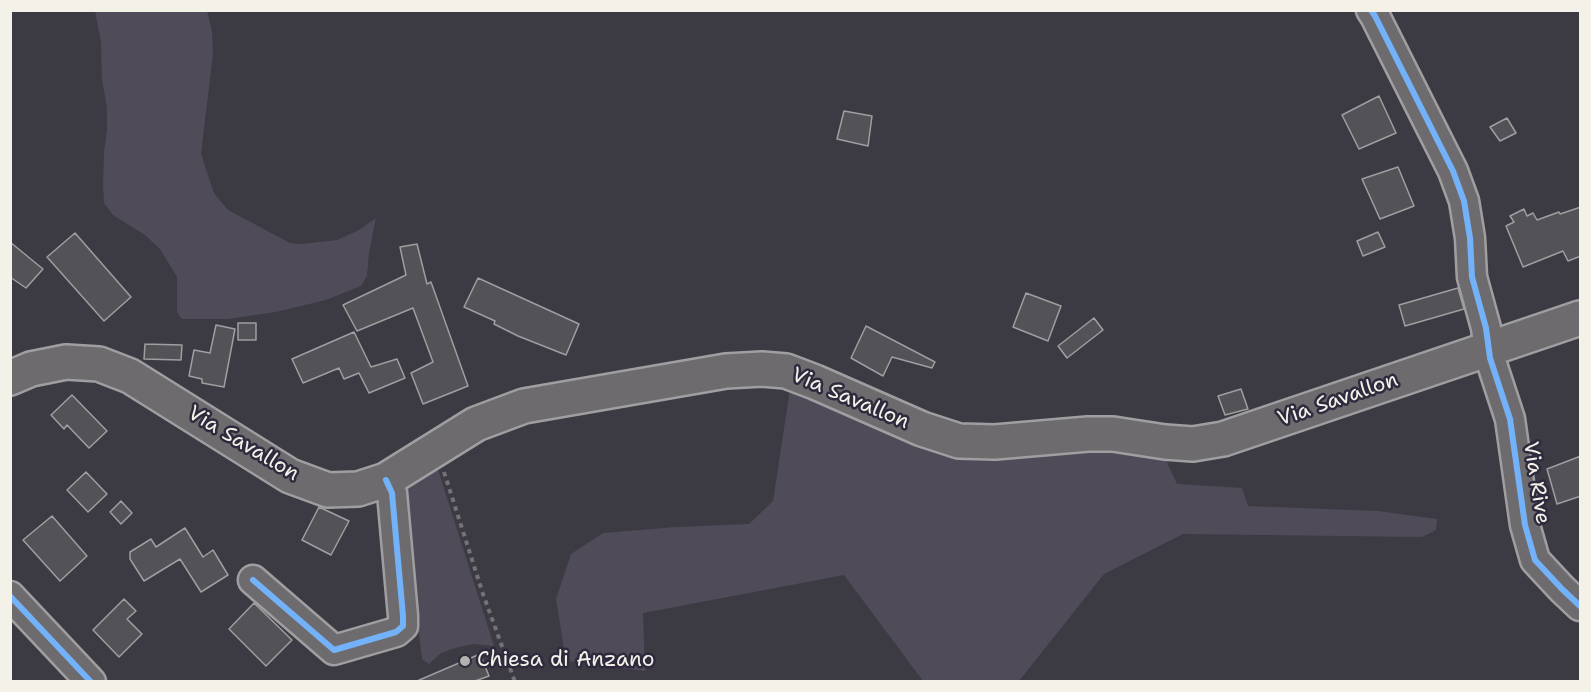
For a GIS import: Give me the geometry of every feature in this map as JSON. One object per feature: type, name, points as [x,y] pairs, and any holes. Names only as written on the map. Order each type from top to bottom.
[{"type":"main road","name":"Via Savallon","points":[[10,378],[31,369],[66,362],[99,364],[130,376],[290,476],[328,490],[358,489],[386,480],[476,424],[524,406],[726,372],[762,369],[786,371],[922,429],[959,441],[995,442],[1113,434],[1193,444],[1223,439],[1581,318]]},
{"type":"street","name":"Via Rive","points":[[1371,10],[1453,171],[1460,191],[1470,238],[1472,277],[1486,328],[1489,349],[1510,419],[1525,525],[1535,560],[1581,606]]},
{"type":"street","points":[[253,580],[334,650],[396,632],[403,626],[403,616],[392,493],[386,480]]},
{"type":"street","points":[[10,596],[91,681]]},
{"type":"path","points":[[437,449],[483,594],[515,681]]},
{"type":"shaded area","points":[[95,11],[207,11],[212,31],[213,54],[201,154],[214,193],[228,210],[290,243],[337,240],[359,230],[376,218],[367,276],[361,286],[326,300],[276,312],[228,319],[182,319],[177,312],[177,277],[160,249],[145,235],[113,215],[104,203],[107,108],[102,80],[101,42]]},
{"type":"shaded area","points":[[790,389],[913,443],[951,456],[991,458],[1077,450],[1164,456],[1177,484],[1242,488],[1248,506],[1378,511],[1437,519],[1436,530],[1422,537],[1183,534],[1104,574],[1019,681],[923,681],[844,575],[643,613],[645,671],[566,661],[556,599],[571,554],[603,533],[749,524],[773,501]]},
{"type":"shaded area","points":[[436,463],[494,646],[473,644],[455,648],[441,653],[429,664],[422,659],[402,488]]},
{"type":"building","points":[[1379,96],[1396,133],[1359,149],[1342,115]]},
{"type":"building","points":[[844,111],[872,116],[868,146],[837,139]]},
{"type":"building","points":[[1507,118],[1516,133],[1500,141],[1490,127]]},
{"type":"building","points":[[1398,167],[1414,206],[1380,219],[1362,179]]},
{"type":"building","points":[[1581,207],[1581,256],[1568,261],[1563,251],[1523,267],[1506,226],[1514,222],[1510,216],[1524,209],[1527,216],[1533,213],[1537,220]]},
{"type":"building","points":[[1378,232],[1385,247],[1363,256],[1357,241]]},
{"type":"building","points":[[75,233],[131,297],[104,321],[47,257]]},
{"type":"building","points":[[10,242],[43,269],[26,288],[10,277]]},
{"type":"building","points":[[417,244],[427,284],[431,282],[468,386],[423,404],[411,373],[433,362],[413,308],[357,331],[343,305],[406,275],[400,247]]},
{"type":"building","points":[[478,278],[579,324],[566,355],[518,336],[494,324],[495,321],[464,307]]},
{"type":"building","points":[[1458,288],[1464,309],[1405,326],[1399,305]]},
{"type":"building","points":[[1026,293],[1061,306],[1048,341],[1013,327]]},
{"type":"building","points":[[1094,318],[1103,330],[1067,358],[1058,346]]},
{"type":"building","points":[[238,323],[256,323],[256,340],[238,340]]},
{"type":"building","points":[[216,325],[235,329],[224,387],[202,383],[202,379],[189,376],[194,350],[210,353]]},
{"type":"building","points":[[866,326],[935,362],[932,368],[892,357],[883,376],[851,358]]},
{"type":"building","points":[[354,332],[371,367],[397,359],[405,378],[369,393],[359,373],[344,379],[339,368],[303,383],[292,359]]},
{"type":"building","points":[[145,344],[182,345],[181,360],[144,359]]},
{"type":"building","points":[[1241,389],[1248,409],[1225,415],[1218,396]]},
{"type":"building","points":[[72,395],[107,431],[89,448],[67,425],[64,429],[51,415]]},
{"type":"building","points":[[1581,456],[1581,496],[1557,504],[1547,469]]},
{"type":"building","points":[[86,472],[107,494],[88,512],[67,490]]},
{"type":"building","points":[[121,501],[132,513],[121,524],[110,512]]},
{"type":"building","points":[[319,507],[349,521],[331,555],[302,540]]},
{"type":"building","points":[[52,516],[87,556],[60,581],[23,540]]},
{"type":"building","points":[[185,528],[203,557],[213,550],[228,575],[201,592],[180,559],[144,581],[130,559],[130,552],[151,539],[156,547]]},
{"type":"building","points":[[124,599],[136,611],[127,619],[142,634],[119,657],[93,630]]},
{"type":"building","points":[[254,603],[292,640],[266,666],[229,629]]},
{"type":"building","points":[[480,654],[489,676],[475,681],[417,681]]},
{"type":"cycle path","points":[[1371,10],[1453,171],[1464,201],[1470,238],[1472,277],[1486,328],[1490,358],[1510,419],[1525,525],[1535,560],[1580,606]]},
{"type":"cycle path","points":[[253,580],[334,650],[396,632],[403,626],[403,616],[392,493],[386,480]]},
{"type":"cycle path","points":[[10,596],[91,682]]},
{"type":"place","name":"Chiesa di Anzano","points":[[465,661]]}]
